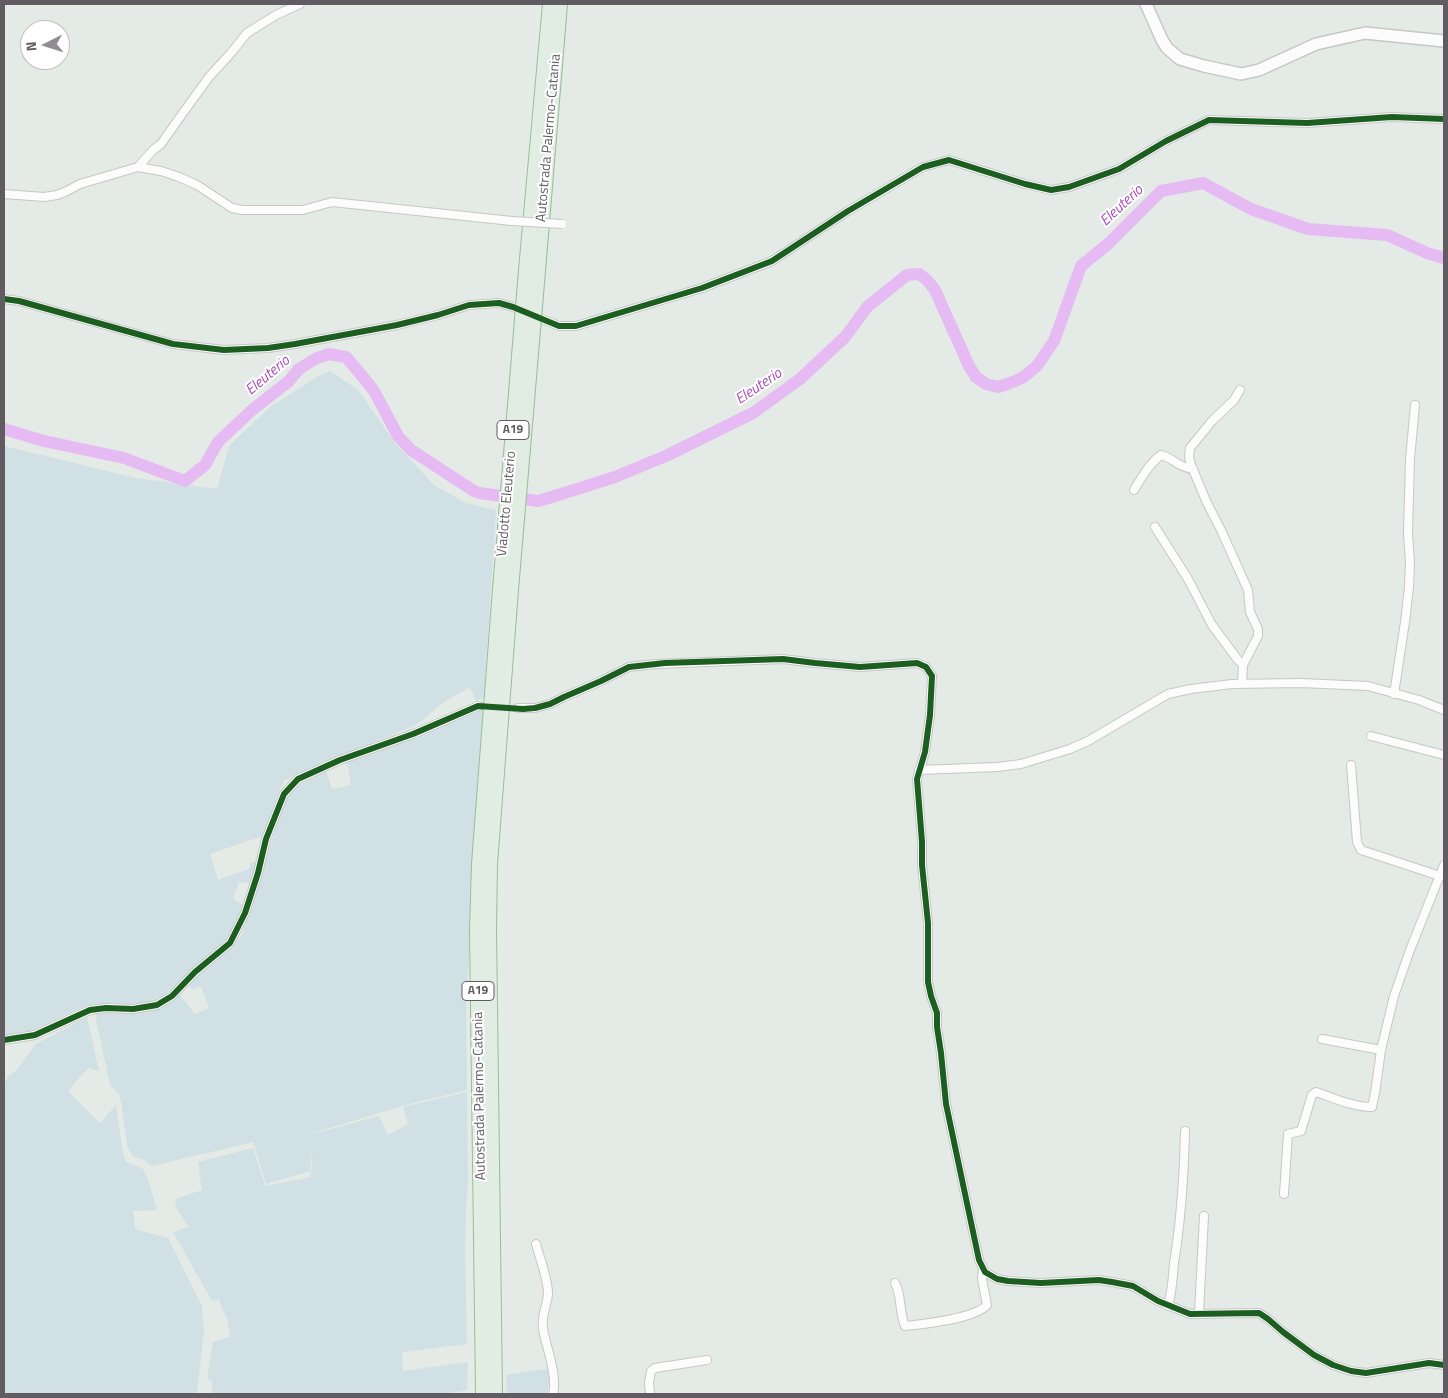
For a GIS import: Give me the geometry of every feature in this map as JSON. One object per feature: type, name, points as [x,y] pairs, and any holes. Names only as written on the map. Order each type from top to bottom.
[{"type":"highway","name":"Autostrada Palermo-Catania","points":[[532,271],[550,4]]},
{"type":"highway","name":"Autostrada Palermo-Catania","points":[[532,271],[560,4]]},
{"type":"highway","name":"Viadotto Eleuterio","points":[[506,590],[532,271]]},
{"type":"highway","name":"Autostrada Palermo-Catania","points":[[483,1394],[477,931],[479,864],[506,590]]},
{"type":"highway","name":"Autostrada Palermo-Catania","points":[[495,1394],[489,930],[490,864],[506,590]]},
{"type":"street","points":[[138,167],[161,144],[209,77],[231,54],[247,33],[276,15],[300,4]]},
{"type":"street","points":[[1146,4],[1162,40],[1167,48],[1180,59],[1241,74],[1259,70],[1316,44],[1365,33],[1444,41]]},
{"type":"street","points":[[4,299],[19,301],[172,344],[224,350],[268,348],[295,344],[397,325],[470,305],[499,303],[560,326],[576,326],[702,288],[772,261],[848,211],[923,167],[949,160],[1024,184],[1051,190],[1069,187],[1119,169],[1166,141],[1209,120],[1307,123],[1392,117],[1444,119]]},
{"type":"street","points":[[4,194],[50,196],[68,191],[80,184],[138,167],[161,171],[179,177],[197,185],[232,208],[242,210],[303,210],[332,202],[512,221],[562,224]]},
{"type":"street","points":[[1240,390],[1234,400],[1212,421],[1190,448],[1190,457],[1193,469],[1248,590],[1250,612],[1258,629],[1258,636],[1243,665],[1242,684]]},
{"type":"street","points":[[1394,694],[1406,622],[1409,587],[1410,459],[1415,404]]},
{"type":"street","points":[[1134,490],[1143,474],[1161,455],[1184,468],[1193,469]]},
{"type":"street","points":[[1155,527],[1188,579],[1212,625],[1243,665]]},
{"type":"street","points":[[518,708],[535,708],[550,704],[629,667],[651,664],[783,659],[860,667],[917,663],[926,667],[932,676],[928,729],[925,752],[917,779],[922,834],[922,865],[928,924],[928,982],[937,1013],[946,1104],[979,1260],[985,1272],[997,1279],[1008,1281],[1041,1283],[1099,1280],[1133,1286],[1168,1306],[1190,1314],[1258,1312],[1314,1355],[1333,1365],[1351,1371],[1366,1373],[1428,1363],[1444,1365]]},
{"type":"street","points":[[919,770],[997,767],[1021,764],[1070,749],[1088,741],[1168,694],[1208,687],[1242,684],[1302,683],[1368,686],[1419,700],[1444,710]]},
{"type":"street","points":[[4,1040],[35,1035],[90,1010],[106,1008],[133,1009],[157,1005],[172,996],[195,972],[230,943],[245,913],[258,873],[266,839],[284,794],[298,779],[340,760],[413,734],[478,706]]},
{"type":"street","points":[[1371,736],[1444,756]]},
{"type":"street","points":[[1351,765],[1357,842],[1361,850],[1440,876]]},
{"type":"street","points":[[1284,1194],[1288,1134],[1301,1131],[1312,1095],[1316,1092],[1334,1099],[1364,1107],[1372,1107],[1376,1093],[1381,1050],[1394,996],[1444,865]]},
{"type":"street","points":[[1322,1039],[1381,1050]]},
{"type":"street","points":[[1168,1306],[1177,1248],[1185,1131]]},
{"type":"street","points":[[1199,1313],[1204,1216]]},
{"type":"street","points":[[536,1244],[548,1294],[543,1313],[543,1327],[554,1380],[555,1388],[553,1394]]},
{"type":"street","points":[[895,1283],[898,1288],[902,1320],[905,1326],[934,1322],[972,1314],[984,1309],[988,1305],[982,1279],[983,1269]]},
{"type":"street","points":[[650,1394],[650,1371],[655,1368],[711,1360]]},
{"type":"shaded area","points":[[330,371],[358,390],[396,444],[434,485],[466,503],[496,510],[484,698],[476,701],[470,687],[444,702],[416,725],[285,780],[279,791],[263,836],[210,854],[218,880],[249,869],[251,862],[257,862],[250,883],[239,882],[233,899],[244,905],[236,924],[223,943],[160,999],[140,1004],[80,1008],[32,1031],[4,1038],[4,446],[136,478],[217,489],[229,446],[270,407],[315,378]]},
{"type":"shaded area","points":[[478,710],[483,710],[470,883],[470,946],[466,1002],[467,1090],[406,1105],[313,1133],[379,1116],[388,1135],[408,1124],[403,1107],[467,1092],[468,1182],[465,1251],[467,1344],[402,1352],[403,1371],[468,1362],[467,1390],[442,1394],[212,1394],[212,1381],[207,1378],[213,1342],[230,1337],[227,1317],[219,1299],[212,1301],[173,1232],[189,1227],[176,1208],[175,1199],[202,1190],[198,1162],[253,1148],[265,1186],[311,1177],[313,1140],[310,1171],[266,1184],[253,1142],[152,1166],[142,1159],[133,1157],[127,1145],[119,1094],[111,1086],[108,1076],[96,1013],[138,1012],[155,1009],[167,1004],[179,994],[195,1014],[209,1008],[201,986],[193,990],[188,984],[241,936],[283,805],[292,792],[307,780],[326,770],[332,789],[351,785],[347,762],[380,751],[388,746],[407,741],[415,735]]},
{"type":"shaded area","points":[[87,1017],[99,1071],[88,1068],[68,1091],[100,1123],[116,1105],[123,1154],[126,1162],[143,1169],[148,1179],[157,1210],[133,1211],[135,1229],[168,1238],[202,1306],[204,1331],[197,1394],[4,1394],[4,1087],[8,1076],[16,1071],[36,1044]]},
{"type":"shaded area","points":[[551,1368],[547,1394],[507,1394],[506,1375]]},
{"type":"waterway","name":"Eleuterio","points":[[4,429],[44,441],[124,458],[185,481],[205,465],[218,442],[252,410],[288,382],[299,369],[315,359],[329,354],[346,357],[374,391],[398,436],[411,450],[474,491],[538,501],[615,477],[668,455],[753,413],[800,379],[845,337],[868,306],[907,275],[919,274],[935,290],[969,366],[976,377],[986,384],[998,387],[1022,378],[1037,366],[1054,341],[1081,266],[1109,243],[1161,191],[1203,183],[1251,209],[1308,229],[1387,235],[1427,253],[1444,258]]},
{"type":"tunnel","points":[[478,706],[518,708]]},
{"type":"cycle path","points":[[4,299],[19,301],[173,344],[224,350],[268,348],[295,344],[397,325],[469,305],[499,303],[559,326],[576,326],[702,288],[772,261],[848,211],[923,167],[949,160],[1025,184],[1051,190],[1069,187],[1119,169],[1166,141],[1209,120],[1307,123],[1392,117],[1444,119]]},
{"type":"cycle path","points":[[4,1040],[35,1035],[90,1010],[106,1008],[133,1009],[157,1005],[172,996],[195,972],[230,943],[245,913],[258,873],[266,839],[284,794],[298,779],[340,760],[413,734],[478,706],[523,709],[550,704],[629,667],[665,663],[783,659],[860,667],[917,663],[926,667],[932,676],[930,715],[925,752],[917,779],[922,865],[928,923],[928,982],[937,1013],[946,1104],[979,1260],[985,1272],[997,1279],[1008,1281],[1041,1283],[1099,1280],[1133,1286],[1158,1301],[1190,1314],[1259,1313],[1314,1355],[1333,1365],[1351,1371],[1366,1373],[1429,1363],[1444,1365]]}]
